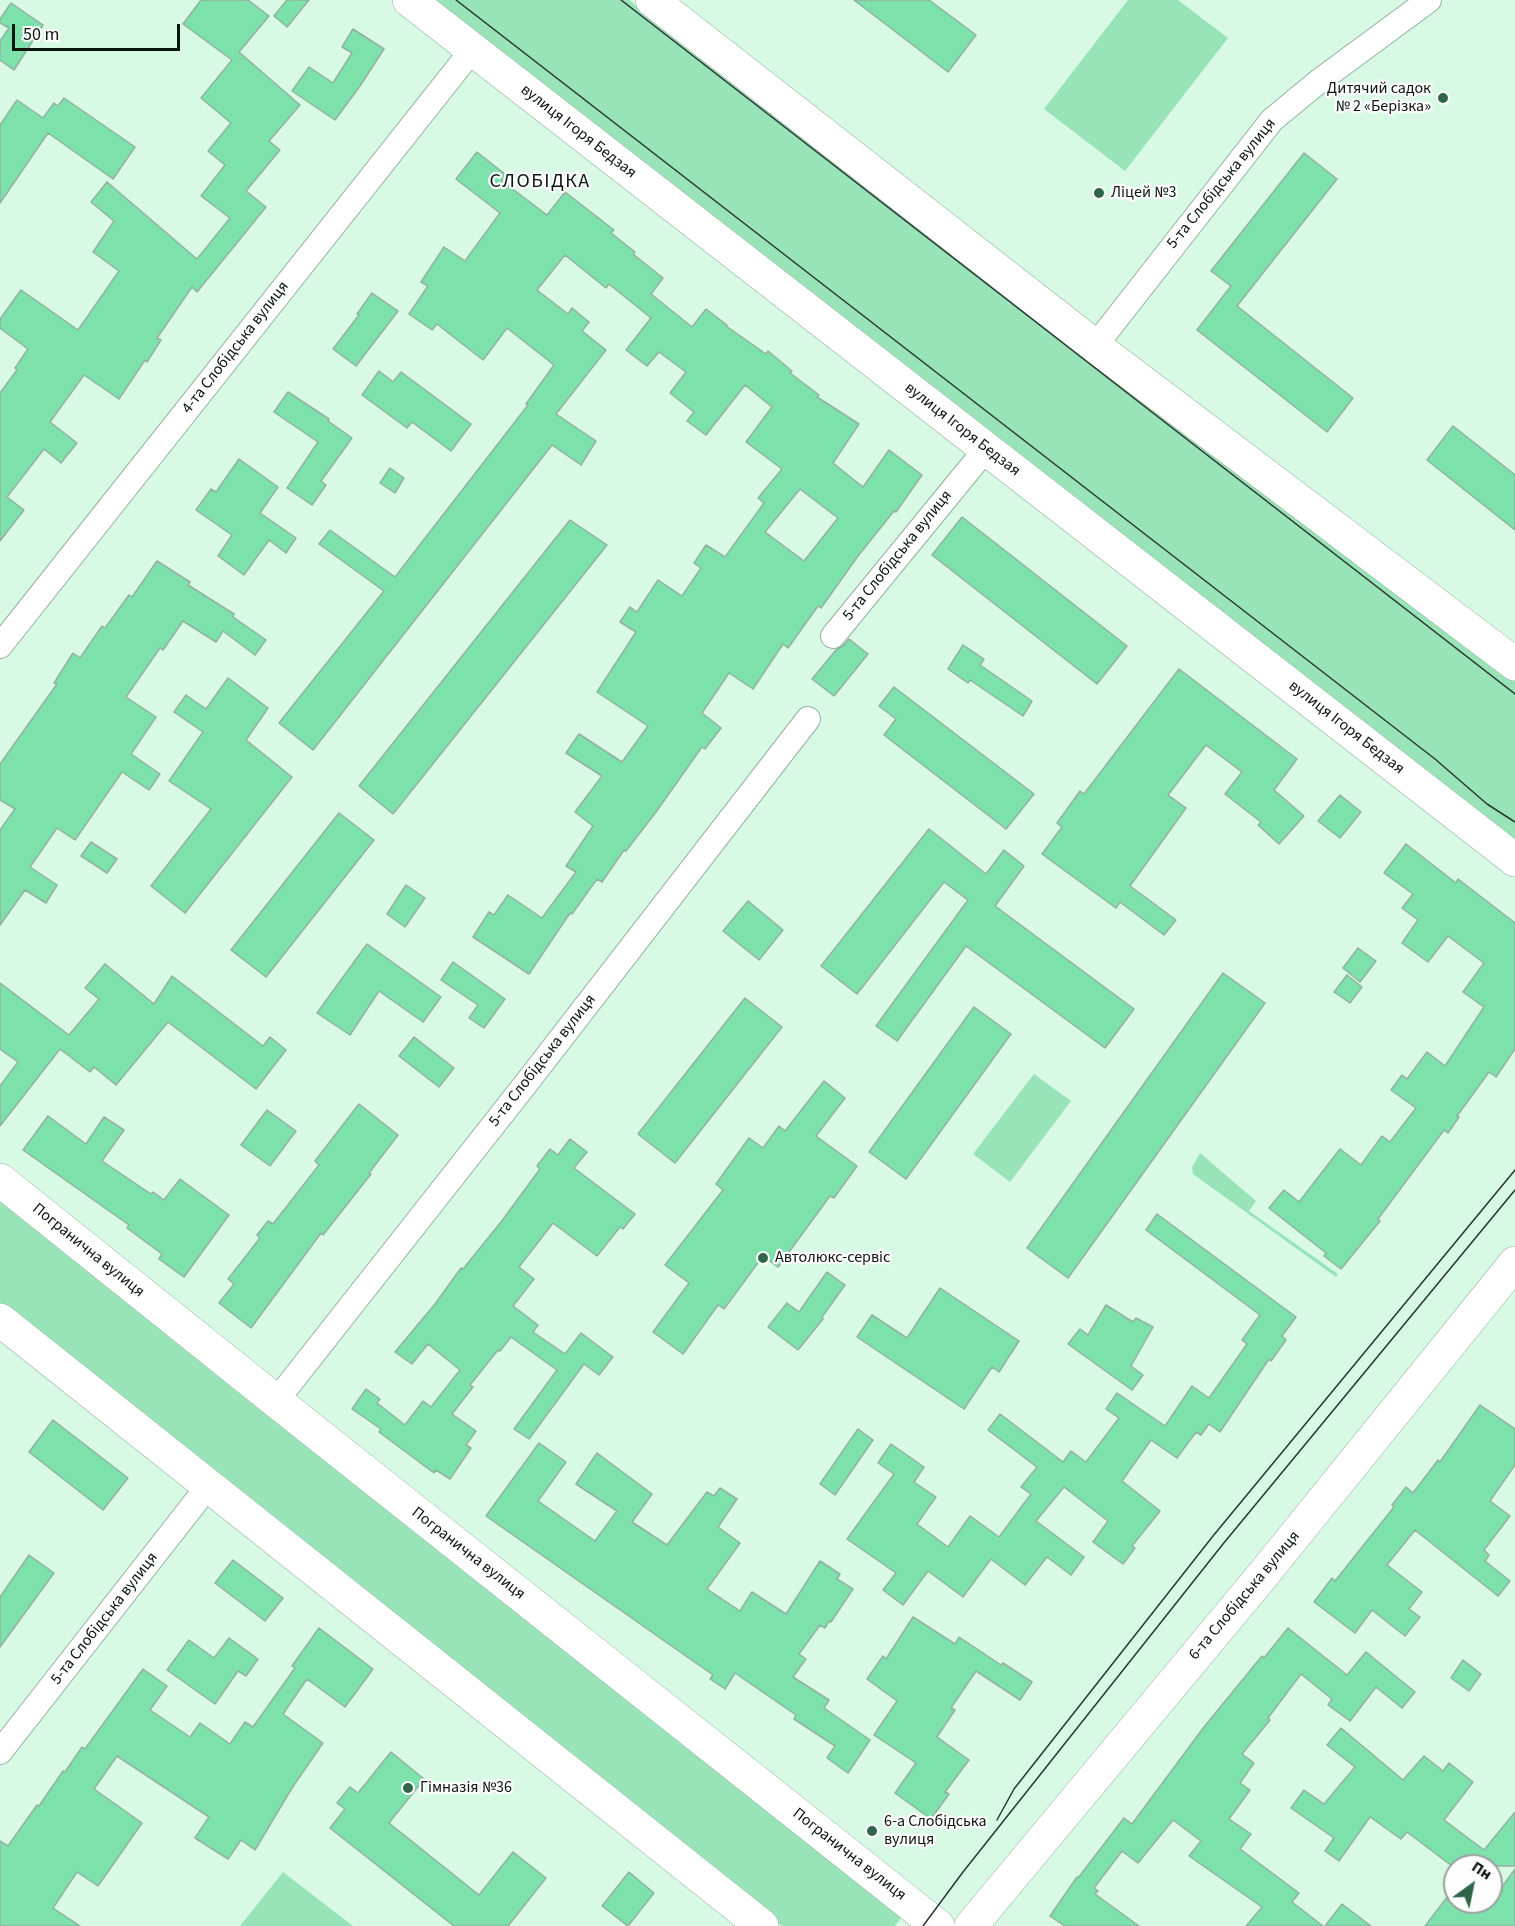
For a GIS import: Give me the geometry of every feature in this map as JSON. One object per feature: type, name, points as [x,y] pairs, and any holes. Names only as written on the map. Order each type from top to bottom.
[{"type":"street","name":"вулиця Ігоря Бедзая","points":[[409,0],[1515,860]]},
{"type":"street","points":[[652,0],[1095,346],[1515,664]]},
{"type":"street","name":"5-та Слобідська вулиця","points":[[1095,346],[1272,120],[1318,82],[1429,0]]},
{"type":"street","name":"4-та Слобідська вулиця","points":[[0,646],[473,50]]},
{"type":"street","name":"5-та Слобідська вулиця","points":[[833,636],[986,449]]},
{"type":"street","name":"5-та Слобідська вулиця","points":[[276,1401],[528,1081],[808,718]]},
{"type":"street","name":"Погранична вулиця","points":[[0,1180],[938,1926]]},
{"type":"street","name":"6-та Слобідська вулиця","points":[[971,1926],[1262,1576],[1515,1263]]},
{"type":"street","points":[[0,1320],[762,1926]]},
{"type":"street","name":"5-та Слобідська вулиця","points":[[0,1752],[209,1485]]},
{"type":"green space","points":[[429,0],[629,0],[1082,351],[1515,679],[1515,848]]},
{"type":"green space","points":[[1128,0],[1178,0],[1228,38],[1125,171],[1044,109]]},
{"type":"green space","points":[[1034,1074],[1071,1101],[1010,1182],[973,1154]]},
{"type":"green space","points":[[1200,1153],[1256,1201],[1249,1211],[1338,1274],[1336,1277],[1193,1174],[1192,1167]]},
{"type":"green space","points":[[0,1199],[902,1916],[895,1926],[782,1926],[0,1303]]},
{"type":"green space","points":[[283,1872],[353,1926],[240,1926]]},
{"type":"building","points":[[201,0],[248,0],[269,16],[239,52],[300,105],[269,141],[280,150],[246,191],[266,207],[197,292],[192,287],[157,338],[161,340],[147,362],[145,360],[119,399],[84,375],[50,422],[77,443],[61,463],[44,449],[7,497],[24,510],[0,541],[0,393],[17,370],[15,368],[28,349],[0,328],[0,319],[21,290],[78,330],[119,271],[93,252],[114,221],[91,202],[107,182],[197,259],[230,218],[201,196],[225,165],[208,151],[231,123],[201,98],[232,60],[183,24]]},
{"type":"building","points":[[287,0],[309,0],[287,27],[274,16]]},
{"type":"building","points":[[854,0],[929,0],[976,35],[948,72]]},
{"type":"building","points":[[11,3],[43,25],[14,70],[0,60],[0,41],[9,28],[0,23],[0,19]]},
{"type":"building","points":[[353,29],[384,49],[335,120],[292,91],[309,67],[333,83],[352,53],[342,47]]},
{"type":"building","points":[[64,98],[135,147],[113,179],[48,133],[0,203],[0,125],[17,100],[43,118],[54,103],[58,106]]},
{"type":"building","points":[[477,152],[506,175],[502,181],[547,215],[565,192],[614,230],[611,233],[663,278],[651,294],[692,327],[706,309],[766,354],[768,351],[792,371],[790,373],[819,395],[817,397],[859,424],[833,463],[863,487],[889,450],[922,475],[896,512],[894,511],[858,556],[821,608],[818,606],[788,648],[783,644],[753,689],[729,673],[702,713],[721,728],[705,749],[702,747],[602,882],[597,879],[572,914],[570,913],[529,974],[473,937],[489,912],[494,915],[508,895],[542,918],[576,872],[566,866],[593,826],[575,812],[602,776],[566,753],[579,734],[622,762],[648,726],[597,692],[636,632],[620,622],[630,607],[637,612],[658,580],[682,596],[701,568],[694,563],[706,545],[725,557],[764,503],[758,498],[782,469],[746,442],[772,407],[745,385],[706,435],[687,421],[694,412],[670,393],[686,372],[659,352],[647,366],[626,350],[651,318],[609,284],[606,288],[565,255],[537,290],[568,314],[572,308],[589,322],[582,331],[606,350],[556,414],[596,441],[581,465],[552,445],[313,750],[279,723],[384,591],[319,544],[330,530],[395,577],[528,405],[526,404],[554,365],[507,328],[483,360],[437,324],[432,330],[409,314],[428,286],[421,282],[444,247],[465,261],[500,213],[456,179]],"holes":[[[800,489],[838,518],[804,561],[765,532]]]},
{"type":"building","points":[[1304,153],[1337,179],[1237,306],[1353,398],[1327,432],[1197,330],[1231,286],[1211,271]]},
{"type":"building","points":[[372,293],[398,311],[356,366],[333,349],[359,315],[357,314]]},
{"type":"building","points":[[379,371],[393,382],[401,372],[471,424],[451,451],[412,422],[407,428],[362,395]]},
{"type":"building","points":[[288,392],[329,419],[328,421],[352,438],[321,481],[326,485],[312,505],[287,488],[318,442],[274,412]]},
{"type":"building","points":[[1453,426],[1515,475],[1515,530],[1427,460]]},
{"type":"building","points":[[239,459],[278,487],[260,513],[296,538],[286,553],[269,540],[244,575],[218,556],[232,535],[196,510],[211,489],[216,492]]},
{"type":"building","points":[[390,468],[404,478],[395,493],[380,483]]},
{"type":"building","points":[[962,517],[1127,646],[1097,684],[932,555]]},
{"type":"building","points":[[570,520],[607,545],[393,814],[359,786]]},
{"type":"building","points":[[157,561],[190,582],[188,585],[234,614],[233,617],[266,640],[255,655],[223,631],[216,642],[183,621],[163,650],[160,648],[126,697],[156,717],[131,754],[160,774],[149,790],[122,772],[75,840],[57,828],[30,867],[57,885],[46,903],[25,890],[0,925],[0,830],[15,809],[0,800],[0,764],[57,684],[54,683],[73,653],[80,658],[102,626],[105,628],[129,595],[132,597]]},
{"type":"building","points":[[849,639],[868,654],[834,696],[812,679],[836,650]]},
{"type":"building","points":[[963,645],[984,659],[980,665],[1032,701],[1023,716],[970,680],[968,683],[948,669]]},
{"type":"building","points":[[1179,669],[1297,759],[1274,790],[1304,816],[1279,844],[1258,825],[1261,822],[1225,794],[1242,772],[1206,745],[1168,795],[1186,808],[1130,886],[1176,920],[1164,935],[1120,902],[1116,908],[1042,854],[1062,827],[1057,823],[1080,791],[1084,794]]},
{"type":"building","points":[[228,678],[268,708],[246,740],[292,777],[185,913],[151,886],[211,809],[169,781],[203,732],[174,712],[186,695],[206,709]]},
{"type":"building","points":[[894,687],[1034,794],[1006,829],[884,735],[896,719],[879,706]]},
{"type":"building","points":[[1340,795],[1361,812],[1340,838],[1318,821]]},
{"type":"building","points":[[339,813],[374,840],[266,977],[231,950]]},
{"type":"building","points":[[929,829],[986,874],[1004,850],[1024,866],[995,906],[1134,1009],[1105,1048],[966,946],[897,1041],[876,1026],[968,900],[944,882],[857,994],[821,966]]},
{"type":"building","points":[[91,842],[117,859],[107,873],[81,856]]},
{"type":"building","points":[[1406,844],[1456,883],[1458,879],[1515,923],[1515,1049],[1496,1077],[1489,1072],[1457,1116],[1459,1117],[1448,1133],[1444,1130],[1378,1219],[1380,1221],[1341,1269],[1324,1256],[1326,1253],[1269,1208],[1284,1190],[1299,1202],[1340,1149],[1361,1165],[1382,1136],[1390,1142],[1416,1108],[1391,1090],[1402,1075],[1407,1079],[1427,1052],[1445,1066],[1484,1007],[1463,992],[1484,963],[1448,936],[1428,962],[1402,943],[1418,920],[1402,908],[1413,894],[1384,873]]},
{"type":"building","points":[[406,885],[425,898],[405,927],[387,914]]},
{"type":"building","points":[[748,901],[783,930],[759,960],[723,931]]},
{"type":"building","points":[[367,944],[441,997],[423,1022],[379,991],[350,1035],[317,1013]]},
{"type":"building","points":[[1358,948],[1376,961],[1360,982],[1343,968]]},
{"type":"building","points":[[453,962],[505,999],[484,1028],[469,1018],[478,1005],[441,980]]},
{"type":"building","points":[[105,964],[154,1004],[172,976],[263,1046],[270,1037],[286,1050],[256,1089],[168,1022],[116,1085],[94,1067],[90,1072],[60,1049],[0,1126],[0,1086],[18,1062],[0,1049],[0,983],[69,1035],[99,999],[85,988]]},
{"type":"building","points":[[1223,973],[1265,1003],[1068,1278],[1027,1248]]},
{"type":"building","points":[[1347,975],[1362,987],[1350,1003],[1334,992]]},
{"type":"building","points":[[745,998],[782,1027],[675,1163],[638,1134]]},
{"type":"building","points":[[974,1007],[1011,1034],[906,1179],[869,1152]]},
{"type":"building","points":[[414,1037],[454,1068],[439,1087],[399,1056]]},
{"type":"building","points":[[824,1081],[845,1098],[816,1136],[857,1166],[834,1198],[830,1196],[778,1267],[763,1256],[724,1309],[718,1305],[683,1354],[653,1332],[689,1283],[665,1265],[723,1190],[716,1184],[749,1138],[763,1148],[779,1126],[785,1131]]},
{"type":"building","points":[[359,1104],[398,1135],[369,1173],[371,1174],[323,1235],[321,1233],[251,1328],[219,1303],[234,1284],[228,1279],[260,1238],[257,1235],[268,1221],[273,1224],[319,1165],[315,1161]]},
{"type":"building","points":[[267,1110],[296,1131],[270,1166],[241,1145]]},
{"type":"building","points":[[48,1116],[86,1144],[104,1117],[124,1130],[102,1161],[151,1194],[153,1192],[164,1200],[180,1179],[229,1215],[184,1277],[159,1259],[162,1254],[127,1228],[129,1225],[23,1150]]},
{"type":"building","points":[[570,1139],[587,1152],[574,1168],[635,1214],[623,1229],[620,1227],[597,1256],[553,1223],[519,1267],[534,1279],[513,1306],[538,1325],[533,1332],[565,1354],[581,1333],[613,1357],[599,1375],[584,1364],[529,1439],[514,1429],[557,1370],[511,1337],[470,1385],[473,1387],[452,1414],[476,1431],[466,1445],[471,1448],[450,1479],[436,1470],[434,1473],[379,1432],[381,1429],[352,1409],[366,1389],[380,1399],[377,1403],[405,1425],[423,1401],[431,1407],[460,1370],[428,1344],[412,1364],[395,1352],[461,1268],[463,1269],[501,1222],[540,1169],[537,1166],[550,1149],[558,1155]]},
{"type":"building","points":[[1157,1214],[1296,1317],[1282,1336],[1286,1340],[1271,1361],[1269,1359],[1220,1432],[1209,1424],[1201,1435],[1196,1432],[1177,1458],[1151,1440],[1122,1481],[1160,1511],[1132,1546],[1135,1548],[1123,1564],[1093,1542],[1108,1521],[1064,1487],[1036,1521],[1084,1557],[1071,1575],[1047,1557],[1025,1585],[991,1559],[963,1597],[928,1571],[903,1605],[883,1590],[896,1573],[847,1539],[894,1474],[878,1463],[891,1444],[924,1467],[914,1482],[936,1497],[917,1524],[948,1547],[970,1516],[999,1537],[1031,1494],[1021,1487],[1037,1467],[988,1430],[1000,1414],[1063,1462],[1071,1451],[1086,1462],[1119,1418],[1106,1409],[1117,1393],[1165,1426],[1192,1386],[1209,1398],[1247,1344],[1242,1340],[1260,1315],[1146,1230]]},
{"type":"building","points":[[827,1272],[845,1285],[822,1317],[823,1319],[798,1350],[768,1327],[787,1303],[799,1312]]},
{"type":"building","points":[[940,1288],[1019,1341],[999,1372],[992,1367],[964,1409],[857,1337],[872,1315],[907,1338]]},
{"type":"building","points":[[1106,1305],[1133,1322],[1136,1318],[1153,1327],[1131,1366],[1143,1375],[1132,1390],[1068,1344],[1080,1329],[1088,1335]]},
{"type":"building","points":[[1480,1405],[1515,1429],[1515,1465],[1490,1501],[1510,1516],[1484,1550],[1489,1555],[1485,1561],[1510,1581],[1498,1596],[1415,1530],[1387,1565],[1422,1592],[1409,1609],[1420,1617],[1405,1636],[1372,1610],[1355,1633],[1314,1602],[1332,1578],[1335,1581],[1394,1507],[1392,1505],[1406,1487],[1413,1493],[1438,1460],[1440,1462]]},
{"type":"building","points":[[53,1420],[128,1478],[103,1510],[29,1452]]},
{"type":"building","points":[[858,1429],[873,1440],[835,1495],[820,1484]]},
{"type":"building","points":[[539,1443],[566,1462],[538,1501],[595,1541],[617,1511],[576,1484],[597,1453],[652,1494],[632,1522],[667,1545],[707,1492],[714,1496],[720,1488],[737,1499],[718,1527],[740,1543],[707,1589],[740,1611],[752,1592],[786,1614],[820,1561],[840,1574],[837,1579],[853,1589],[831,1622],[829,1621],[825,1628],[820,1625],[799,1654],[806,1659],[793,1677],[829,1700],[824,1708],[870,1740],[848,1773],[827,1758],[835,1746],[794,1719],[796,1715],[735,1673],[725,1689],[710,1679],[713,1675],[486,1516]]},
{"type":"building","points":[[29,1555],[54,1573],[0,1647],[0,1597]]},
{"type":"building","points":[[233,1560],[283,1598],[265,1621],[215,1583]]},
{"type":"building","points":[[913,1617],[955,1644],[959,1637],[1032,1682],[1020,1700],[976,1671],[951,1708],[955,1710],[937,1737],[969,1760],[945,1792],[949,1794],[931,1819],[895,1793],[916,1763],[874,1735],[897,1701],[867,1679],[883,1656],[886,1659]]},
{"type":"building","points":[[319,1628],[373,1669],[345,1707],[307,1679],[283,1714],[323,1743],[292,1788],[255,1850],[241,1840],[228,1859],[195,1838],[209,1817],[117,1756],[94,1789],[142,1823],[98,1886],[77,1872],[53,1908],[80,1926],[0,1926],[0,1841],[8,1846],[82,1747],[85,1749],[143,1669],[167,1686],[150,1710],[190,1737],[200,1723],[230,1744],[245,1722],[253,1727],[295,1668],[292,1666]]},
{"type":"building","points":[[1288,1628],[1347,1675],[1366,1652],[1415,1692],[1402,1708],[1376,1687],[1350,1721],[1328,1705],[1332,1699],[1301,1674],[1268,1718],[1270,1720],[1242,1754],[1254,1763],[1240,1783],[1250,1790],[1229,1819],[1251,1834],[1240,1849],[1299,1893],[1292,1902],[1323,1926],[1246,1926],[1262,1907],[1189,1856],[1201,1841],[1173,1820],[1138,1863],[1122,1851],[1094,1888],[1098,1891],[1095,1894],[1139,1926],[1065,1926],[1050,1916],[1077,1877],[1124,1818],[1132,1824],[1204,1727]]},
{"type":"building","points":[[229,1638],[258,1659],[246,1676],[238,1671],[215,1704],[167,1670],[189,1640],[214,1658]]},
{"type":"building","points":[[1463,1660],[1481,1674],[1469,1691],[1451,1678]]},
{"type":"building","points":[[1341,1728],[1403,1780],[1424,1756],[1443,1771],[1449,1763],[1473,1782],[1444,1820],[1484,1850],[1515,1812],[1515,1866],[1503,1866],[1503,1854],[1443,1854],[1443,1859],[1407,1832],[1401,1839],[1370,1817],[1339,1861],[1325,1851],[1334,1838],[1291,1808],[1304,1790],[1324,1804],[1355,1767],[1327,1745]]},
{"type":"building","points":[[391,1752],[424,1779],[389,1823],[479,1895],[513,1852],[546,1878],[508,1926],[454,1926],[330,1828],[345,1809],[337,1803],[350,1787],[358,1793]]},
{"type":"building","points":[[1515,1869],[1515,1926],[1425,1926],[1443,1903],[1443,1914],[1503,1914],[1503,1886]]},
{"type":"building","points":[[629,1872],[654,1893],[628,1926],[602,1906]]},
{"type":"building","points":[[1342,1904],[1371,1926],[1325,1926]]},
{"type":"tram line","points":[[456,0],[1435,759],[1487,804],[1515,822]]},
{"type":"tram line","points":[[621,0],[1515,694]]},
{"type":"tram line","points":[[997,1820],[1014,1789],[1213,1536],[1515,1170]]},
{"type":"tram line","points":[[923,1926],[963,1872],[1223,1544],[1515,1190]]},
{"type":"place","name":"Дитячий садок № 2 «Берізка»","points":[[1443,98]]},
{"type":"place","name":"Ліцей №3","points":[[1099,193]]},
{"type":"place","name":"Автолюкс-сервіс","points":[[763,1258]]},
{"type":"place","name":"Гімназія №36","points":[[408,1788]]},
{"type":"place","name":"6-а Слобідська вулиця","points":[[872,1831]]},
{"type":"district","name":"СЛОБІДКА","points":[[540,183]]}]
